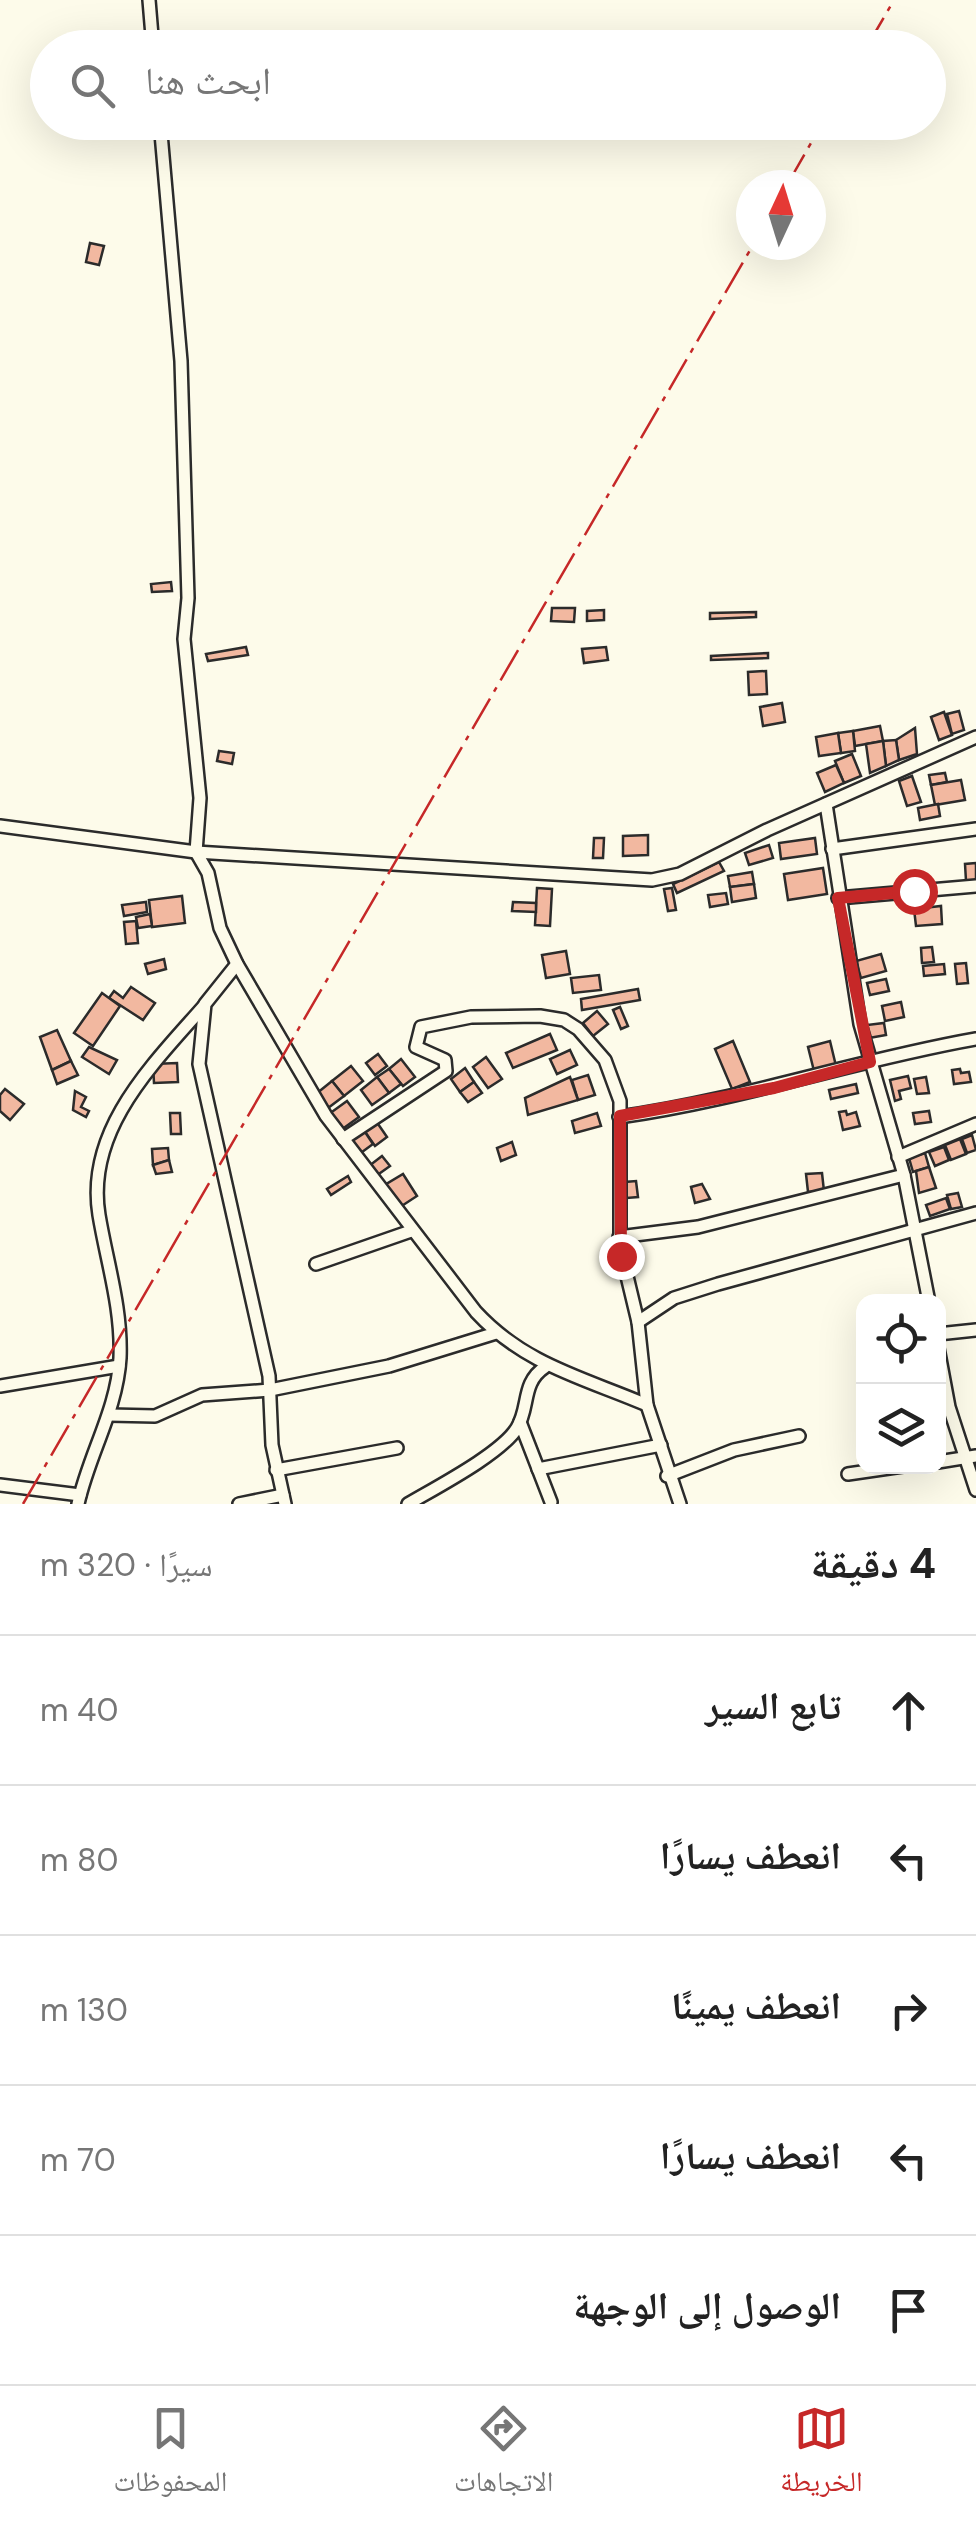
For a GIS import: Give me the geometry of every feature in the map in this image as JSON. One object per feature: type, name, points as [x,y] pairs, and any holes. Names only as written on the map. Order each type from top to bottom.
[{"type":"street","points":[[149,0],[152,30]]},
{"type":"street","points":[[162,140],[181,360],[188,598],[184,639],[198,778],[196,852],[208,873],[220,928],[237,964],[343,1139],[496,1333],[545,1367],[647,1405]]},
{"type":"street","points":[[0,826],[196,852],[652,880],[680,874],[976,737]]},
{"type":"street","points":[[826,804],[838,898],[870,1062],[904,1175],[927,1294]]},
{"type":"street","points":[[832,848],[976,829]]},
{"type":"street","points":[[838,898],[976,886]]},
{"type":"street","points":[[0,1486],[79,1500],[109,1416],[119,1366],[113,1276],[98,1214],[99,1166],[134,1085],[237,964]]},
{"type":"street","points":[[205,1004],[199,1064],[206,1110],[270,1390],[276,1470],[284,1499],[240,1504]]},
{"type":"street","points":[[343,1139],[446,1070],[445,1060],[416,1047],[421,1027],[471,1017],[540,1016],[564,1020],[578,1029],[605,1060],[620,1102],[620,1237],[638,1322],[647,1405],[667,1476],[680,1504]]},
{"type":"street","points":[[620,1116],[697,1104],[870,1062],[883,1055],[976,1039]]},
{"type":"street","points":[[898,1156],[976,1124]]},
{"type":"street","points":[[620,1237],[698,1227],[904,1175]]},
{"type":"street","points":[[638,1322],[674,1298],[976,1212]]},
{"type":"street","points":[[316,1264],[411,1230]]},
{"type":"street","points":[[946,1333],[976,1330]]},
{"type":"street","points":[[109,1416],[155,1416],[202,1395],[270,1390],[389,1366],[496,1333]]},
{"type":"street","points":[[0,1386],[119,1366]]},
{"type":"street","points":[[408,1504],[476,1463],[512,1435],[520,1422],[531,1380],[545,1367]]},
{"type":"street","points":[[946,1375],[976,1490]]},
{"type":"street","points":[[520,1422],[550,1502]]},
{"type":"street","points":[[667,1476],[722,1454],[800,1436]]},
{"type":"street","points":[[538,1468],[660,1444]]},
{"type":"street","points":[[276,1470],[397,1448]]},
{"type":"street","points":[[848,1474],[856,1473]]},
{"type":"building","points":[[90,243],[104,246],[99,265],[86,262]]},
{"type":"building","points":[[171,582],[172,591],[152,592],[151,584]]},
{"type":"building","points":[[552,608],[575,608],[574,622],[551,621]]},
{"type":"building","points":[[604,610],[604,620],[587,621],[587,611]]},
{"type":"building","points":[[756,612],[756,617],[710,619],[710,613]]},
{"type":"building","points":[[246,647],[248,655],[208,661],[206,654]]},
{"type":"building","points":[[606,647],[608,660],[584,663],[582,649]]},
{"type":"building","points":[[768,653],[768,658],[711,660],[711,656]]},
{"type":"building","points":[[766,671],[767,694],[749,695],[748,672]]},
{"type":"building","points":[[782,703],[785,722],[763,726],[760,707]]},
{"type":"building","points":[[959,711],[964,730],[952,734],[947,714]]},
{"type":"building","points":[[944,712],[952,735],[939,740],[931,717]]},
{"type":"building","points":[[880,726],[883,741],[855,746],[853,731]]},
{"type":"building","points":[[915,728],[917,754],[899,760],[896,740]]},
{"type":"building","points":[[853,731],[855,751],[841,753],[838,733]]},
{"type":"building","points":[[838,733],[841,753],[819,756],[816,737]]},
{"type":"building","points":[[896,740],[899,760],[886,766],[883,741]]},
{"type":"building","points":[[883,741],[886,766],[870,773],[866,744]]},
{"type":"building","points":[[219,751],[234,753],[232,764],[217,761]]},
{"type":"building","points":[[852,754],[861,776],[844,783],[835,761]]},
{"type":"building","points":[[836,765],[844,783],[825,792],[817,773]]},
{"type":"building","points":[[945,773],[947,782],[931,785],[929,775]]},
{"type":"building","points":[[912,776],[921,802],[907,806],[899,781]]},
{"type":"building","points":[[961,780],[965,800],[935,805],[931,785]]},
{"type":"building","points":[[938,804],[940,816],[920,820],[918,808]]},
{"type":"building","points":[[648,835],[648,855],[623,856],[623,836]]},
{"type":"building","points":[[594,838],[604,838],[603,858],[593,858]]},
{"type":"building","points":[[815,838],[817,854],[781,859],[779,843]]},
{"type":"building","points":[[769,845],[773,858],[749,865],[745,853]]},
{"type":"building","points":[[719,862],[724,871],[677,893],[673,884]]},
{"type":"building","points":[[976,863],[976,880],[966,881],[965,864]]},
{"type":"building","points":[[823,868],[827,894],[788,900],[784,874]]},
{"type":"building","points":[[752,872],[754,884],[730,887],[728,876]]},
{"type":"building","points":[[754,884],[756,898],[732,902],[730,887]]},
{"type":"building","points":[[537,888],[552,889],[550,926],[535,925]]},
{"type":"building","points":[[672,888],[676,910],[668,911],[664,889]]},
{"type":"building","points":[[726,893],[728,904],[710,907],[708,895]]},
{"type":"building","points":[[182,896],[185,923],[152,927],[149,900]]},
{"type":"building","points":[[146,902],[147,912],[124,916],[122,905]]},
{"type":"building","points":[[513,902],[536,903],[536,912],[512,911]]},
{"type":"building","points":[[941,906],[942,924],[916,926],[914,909]]},
{"type":"building","points":[[150,914],[152,926],[138,928],[136,917]]},
{"type":"building","points":[[136,921],[138,943],[126,944],[124,922]]},
{"type":"building","points":[[932,947],[934,962],[922,963],[921,948]]},
{"type":"building","points":[[566,951],[570,974],[546,978],[542,955]]},
{"type":"building","points":[[881,954],[886,971],[861,978],[856,961]]},
{"type":"building","points":[[164,959],[166,969],[148,974],[145,964]]},
{"type":"building","points":[[966,963],[968,983],[957,984],[955,964]]},
{"type":"building","points":[[944,964],[945,974],[924,976],[923,966]]},
{"type":"building","points":[[599,975],[601,990],[573,993],[571,978]]},
{"type":"building","points":[[886,979],[889,991],[870,995],[867,983]]},
{"type":"building","points":[[131,987],[155,1003],[143,1020],[109,998],[114,991],[123,998]]},
{"type":"building","points":[[638,989],[640,1000],[582,1010],[581,999]]},
{"type":"building","points":[[102,993],[120,1006],[93,1046],[74,1033]]},
{"type":"building","points":[[901,1002],[904,1017],[885,1021],[882,1006]]},
{"type":"building","points":[[620,1007],[628,1026],[621,1029],[613,1010]]},
{"type":"building","points":[[597,1011],[608,1024],[593,1036],[583,1023]]},
{"type":"building","points":[[884,1023],[886,1035],[869,1038],[867,1025]]},
{"type":"building","points":[[57,1030],[71,1061],[52,1070],[40,1037]]},
{"type":"building","points":[[550,1034],[557,1050],[513,1068],[506,1053]]},
{"type":"building","points":[[733,1041],[750,1082],[732,1089],[715,1049]]},
{"type":"building","points":[[830,1041],[836,1066],[814,1071],[808,1047]]},
{"type":"building","points":[[89,1047],[117,1060],[109,1074],[82,1057]]},
{"type":"building","points":[[570,1050],[577,1065],[557,1074],[550,1059]]},
{"type":"building","points":[[378,1054],[387,1066],[375,1075],[366,1063]]},
{"type":"building","points":[[486,1057],[502,1079],[488,1088],[473,1067]]},
{"type":"building","points":[[401,1059],[415,1077],[403,1086],[389,1069]]},
{"type":"building","points":[[71,1061],[78,1075],[57,1084],[52,1070]]},
{"type":"building","points":[[177,1063],[178,1082],[154,1083],[153,1064]]},
{"type":"building","points":[[351,1066],[363,1081],[344,1096],[332,1081]]},
{"type":"building","points":[[465,1068],[474,1082],[460,1092],[451,1079]]},
{"type":"building","points":[[389,1069],[401,1084],[389,1093],[377,1077]]},
{"type":"building","points":[[960,1069],[961,1073],[969,1072],[971,1082],[954,1084],[952,1070]]},
{"type":"building","points":[[588,1075],[595,1095],[578,1100],[572,1080]]},
{"type":"building","points":[[908,1076],[911,1088],[899,1091],[901,1099],[895,1101],[890,1080]]},
{"type":"building","points":[[377,1077],[389,1093],[372,1105],[361,1090]]},
{"type":"building","points":[[570,1077],[578,1100],[528,1115],[525,1098]]},
{"type":"building","points":[[926,1077],[929,1093],[917,1094],[914,1079]]},
{"type":"building","points":[[332,1081],[344,1096],[328,1108],[316,1094]]},
{"type":"building","points":[[474,1082],[482,1093],[468,1102],[460,1092]]},
{"type":"building","points":[[856,1084],[858,1093],[831,1099],[829,1090]]},
{"type":"building","points":[[5,1089],[24,1104],[10,1120],[0,1111],[0,1095]]},
{"type":"building","points":[[75,1091],[86,1097],[81,1107],[89,1111],[86,1117],[73,1110]]},
{"type":"building","points":[[347,1101],[359,1117],[341,1130],[329,1114]]},
{"type":"building","points":[[846,1111],[847,1115],[856,1112],[860,1126],[843,1130],[839,1112]]},
{"type":"building","points":[[929,1111],[931,1122],[915,1124],[913,1113]]},
{"type":"building","points":[[170,1113],[180,1113],[181,1134],[171,1134]]},
{"type":"building","points":[[597,1113],[601,1126],[575,1133],[572,1121]]},
{"type":"building","points":[[376,1121],[387,1137],[375,1146],[363,1129]]},
{"type":"building","points":[[363,1129],[373,1144],[358,1155],[347,1141]]},
{"type":"building","points":[[972,1135],[976,1150],[967,1153],[962,1139]]},
{"type":"building","points":[[960,1139],[966,1154],[951,1160],[945,1145]]},
{"type":"building","points":[[512,1142],[516,1155],[501,1161],[497,1148]]},
{"type":"building","points":[[944,1147],[949,1160],[935,1166],[929,1152]]},
{"type":"building","points":[[168,1148],[169,1160],[153,1165],[152,1149]]},
{"type":"building","points":[[925,1153],[929,1167],[913,1172],[909,1158]]},
{"type":"building","points":[[382,1156],[390,1166],[376,1176],[369,1166]]},
{"type":"building","points":[[169,1160],[172,1172],[156,1174],[153,1165]]},
{"type":"building","points":[[929,1167],[936,1188],[919,1193],[916,1171]]},
{"type":"building","points":[[822,1173],[824,1191],[808,1192],[806,1174]]},
{"type":"building","points":[[403,1174],[417,1196],[397,1209],[383,1186]]},
{"type":"building","points":[[348,1176],[351,1182],[331,1195],[327,1189]]},
{"type":"building","points":[[636,1181],[638,1197],[627,1198],[625,1182]]},
{"type":"building","points":[[702,1184],[710,1199],[695,1203],[691,1187]]},
{"type":"building","points":[[958,1193],[962,1207],[951,1209],[947,1195]]},
{"type":"building","points":[[946,1198],[950,1209],[930,1216],[926,1205]]},
{"type":"power","points":[[876,30],[894,0]]},
{"type":"power","points":[[796,170],[813,140]]},
{"type":"power","points":[[23,1504],[744,260]]},
{"type":"route","points":[[621,1256],[620,1116],[774,1088],[870,1062],[838,898],[914,891]]}]
